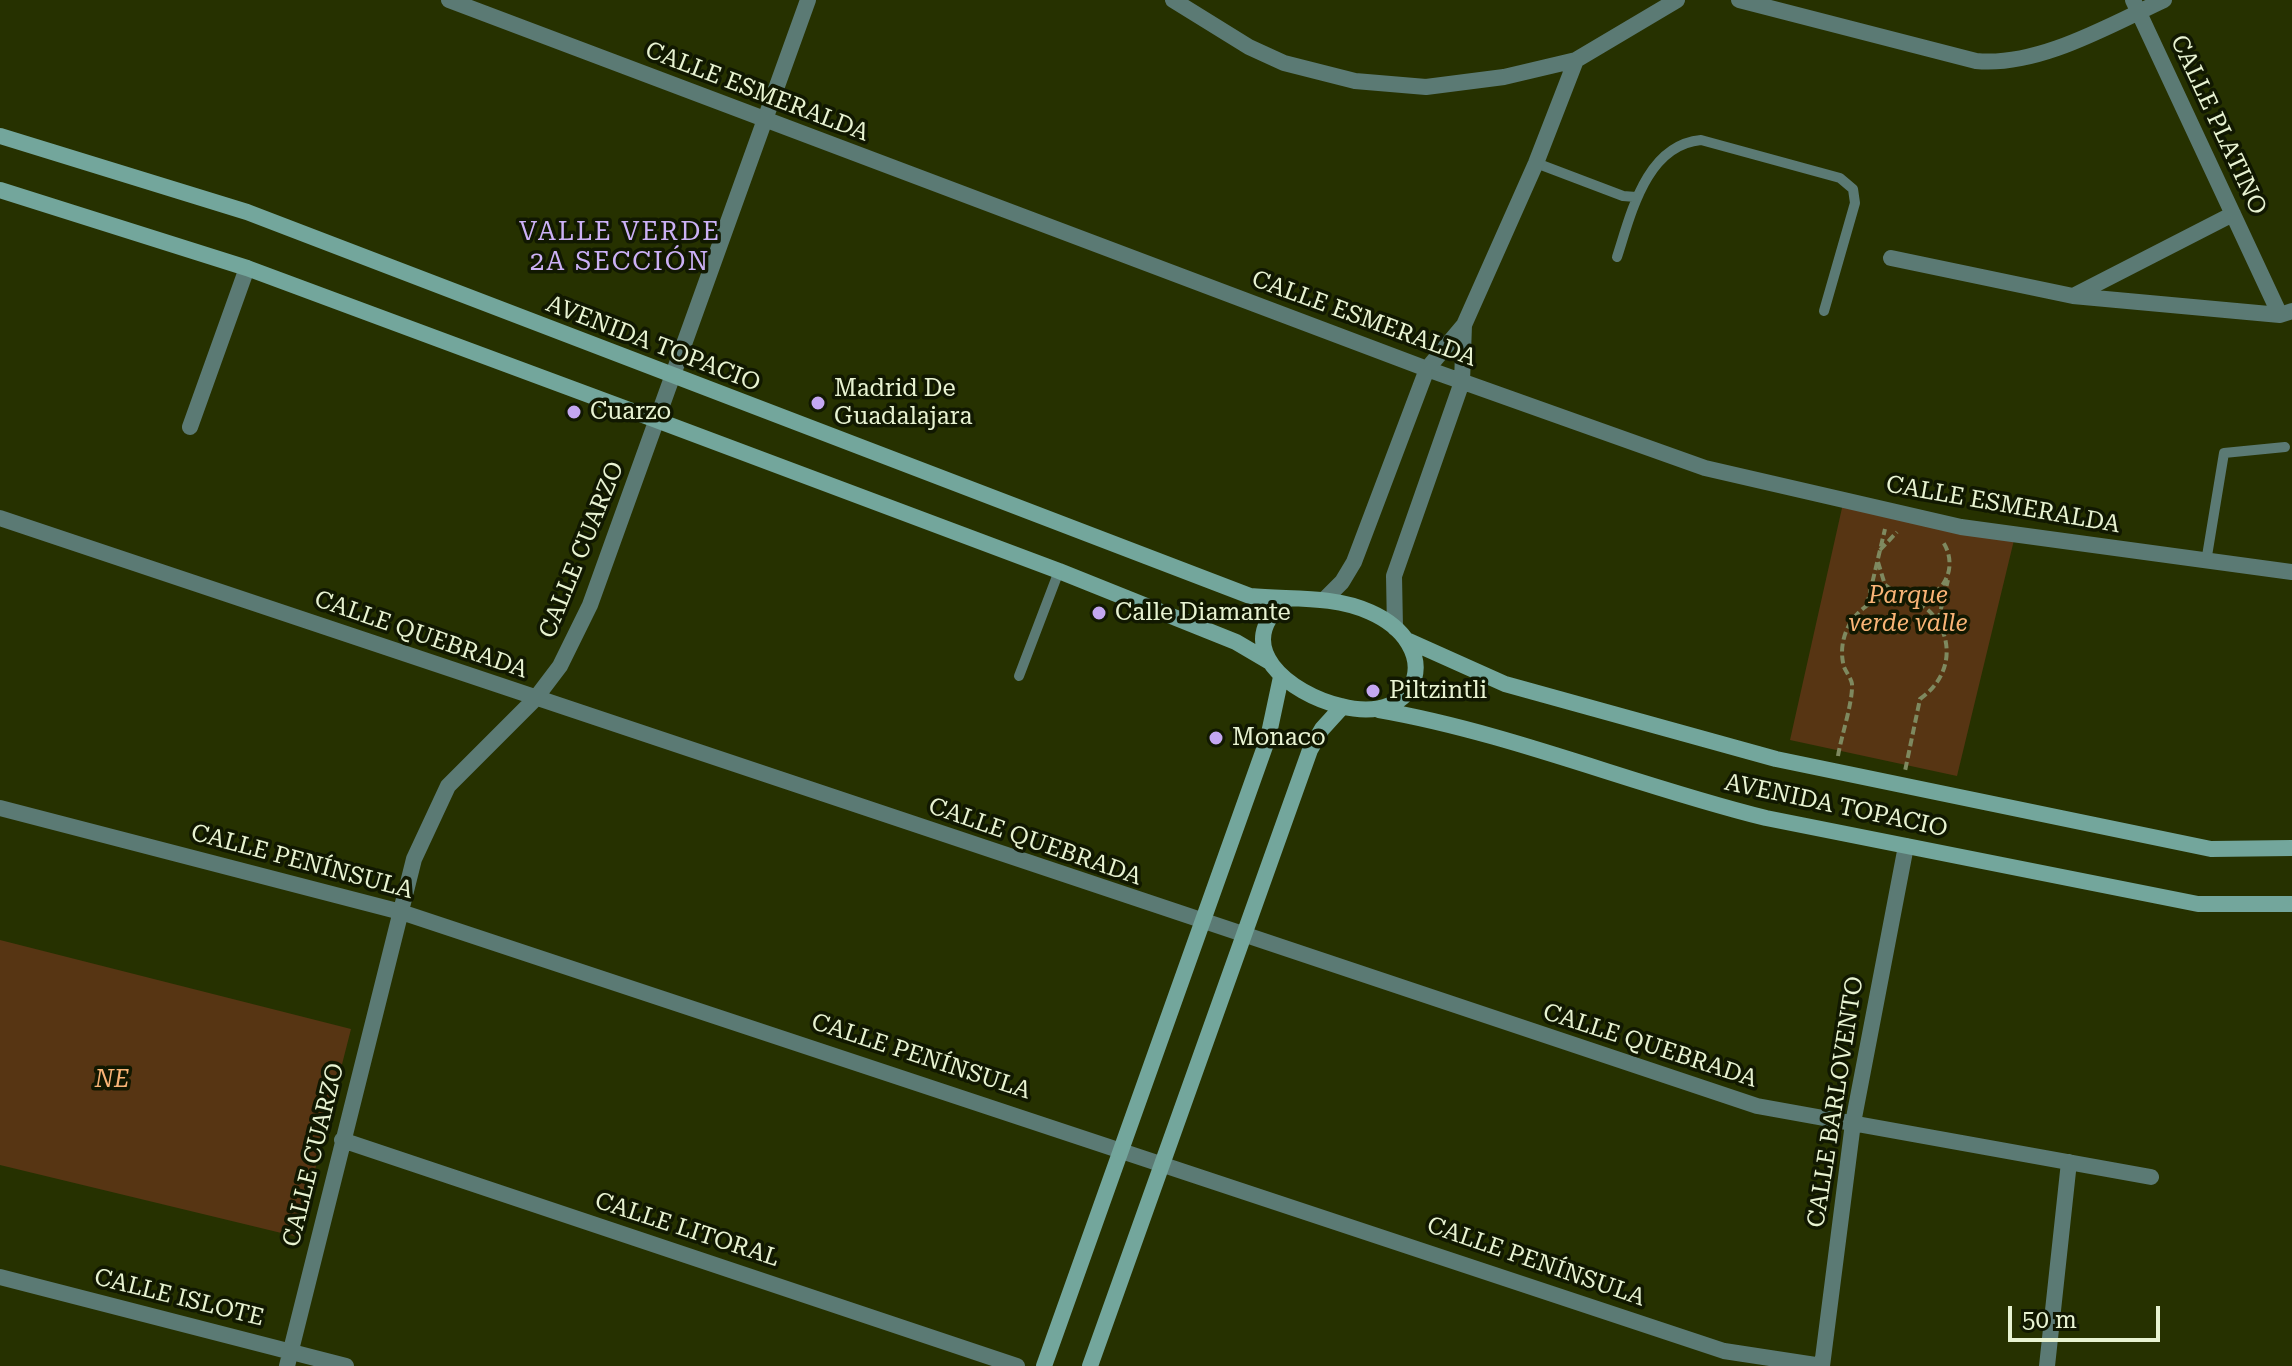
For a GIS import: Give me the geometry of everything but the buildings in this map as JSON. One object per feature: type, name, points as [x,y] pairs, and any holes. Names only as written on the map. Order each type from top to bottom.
[{"type":"street","name":"CALLE ESMERALDA","points":[[449,0],[1427,369],[1705,468],[1961,527],[2292,572]]},
{"type":"street","name":"CALLE CUARZO","points":[[289,1359],[414,859],[448,786],[535,699],[560,666],[590,605],[659,421],[808,0]]},
{"type":"street","points":[[1173,0],[1249,47],[1284,63],[1355,81],[1394,85],[1454,85],[1576,60],[1677,0]]},
{"type":"street","points":[[1739,0],[1990,62],[2030,58],[2136,6],[2164,0]]},
{"type":"street","name":"CALLE PLATINO","points":[[2136,6],[2233,214],[2286,313]]},
{"type":"street","points":[[1324,600],[1342,582],[1354,562],[1427,369],[1464,325],[1536,163],[1576,60]]},
{"type":"street","name":"AVENIDA TOPACIO","points":[[0,136],[247,212],[1250,596],[1287,600]]},
{"type":"street","points":[[0,190],[247,268],[659,421],[1059,571],[1236,642],[1270,662]]},
{"type":"street","points":[[2073,296],[2233,214]]},
{"type":"street","points":[[1891,258],[2073,296],[2286,313]]},
{"type":"street","points":[[190,427],[247,268]]},
{"type":"street","points":[[1395,628],[1394,576],[1462,382],[1464,325]]},
{"type":"street","name":"CALLE QUEBRADA","points":[[0,518],[1246,938],[1757,1106],[2151,1177]]},
{"type":"street","points":[[1287,600],[1324,600],[1371,612],[1409,641],[1417,663],[1412,687],[1405,696],[1379,710],[1342,707],[1316,699],[1281,677],[1270,662],[1262,642],[1265,624],[1287,600]]},
{"type":"street","name":"AVENIDA TOPACIO","points":[[1409,641],[1505,684],[1709,742],[2211,849],[2292,848]]},
{"type":"street","points":[[1044,1366],[1268,738],[1281,677]]},
{"type":"street","points":[[1090,1366],[1246,938],[1310,750],[1322,729],[1342,707]]},
{"type":"street","name":"AVENIDA TOPACIO","points":[[1379,710],[1491,735],[1699,802],[1906,846],[2198,904],[2292,904]]},
{"type":"street","name":"CALLE PENÍNSULA","points":[[0,808],[401,912],[1121,1148],[1724,1351],[1822,1366]]},
{"type":"street","name":"CALLE BARLOVENTO","points":[[1822,1366],[1853,1123],[1906,846]]},
{"type":"street","name":"CALLE LITORAL","points":[[342,1140],[1017,1366]]},
{"type":"street","points":[[2047,1366],[2069,1162]]},
{"type":"street","name":"CALLE ISLOTE","points":[[0,1277],[289,1359],[346,1366]]},
{"type":"lane","points":[[1617,257],[1636,197],[1663,159],[1680,145],[1701,140],[1840,178],[1853,189],[1855,203],[1824,311]]},
{"type":"lane","points":[[1536,163],[1623,196],[1636,197]]},
{"type":"lane","points":[[2206,562],[2224,453],[2285,447]]},
{"type":"lane","points":[[1019,676],[1059,571]]},
{"type":"path","points":[[1867,605],[1889,511]]},
{"type":"path","points":[[1938,621],[1961,527]]},
{"type":"path","points":[[1880,550],[1886,540],[1907,528]]},
{"type":"path","points":[[1835,771],[1852,682],[1841,654],[1851,621],[1867,605],[1879,600],[1928,597],[1939,590],[1950,570],[1950,558],[1940,537]]},
{"type":"path","points":[[1878,562],[1885,585],[1929,611],[1938,621],[1947,641],[1948,658],[1943,675],[1933,689],[1920,699],[1903,785]]},
{"type":"green space","name":"Parque verde valle","points":[[1844,499],[2014,540],[1957,776],[1790,740]]},
{"type":"green space","name":"NE","points":[[0,940],[351,1029],[298,1237],[0,1165]]},
{"type":"place","name":"Madrid De Guadalajara","points":[[818,403]]},
{"type":"place","name":"Cuarzo","points":[[574,412]]},
{"type":"place","name":"Calle Diamante","points":[[1099,613]]},
{"type":"place","name":"Piltzintli","points":[[1373,691]]},
{"type":"place","name":"Monaco","points":[[1216,738]]},
{"type":"district","name":"VALLE VERDE 2A SECCIÓN","points":[[620,247]]}]
